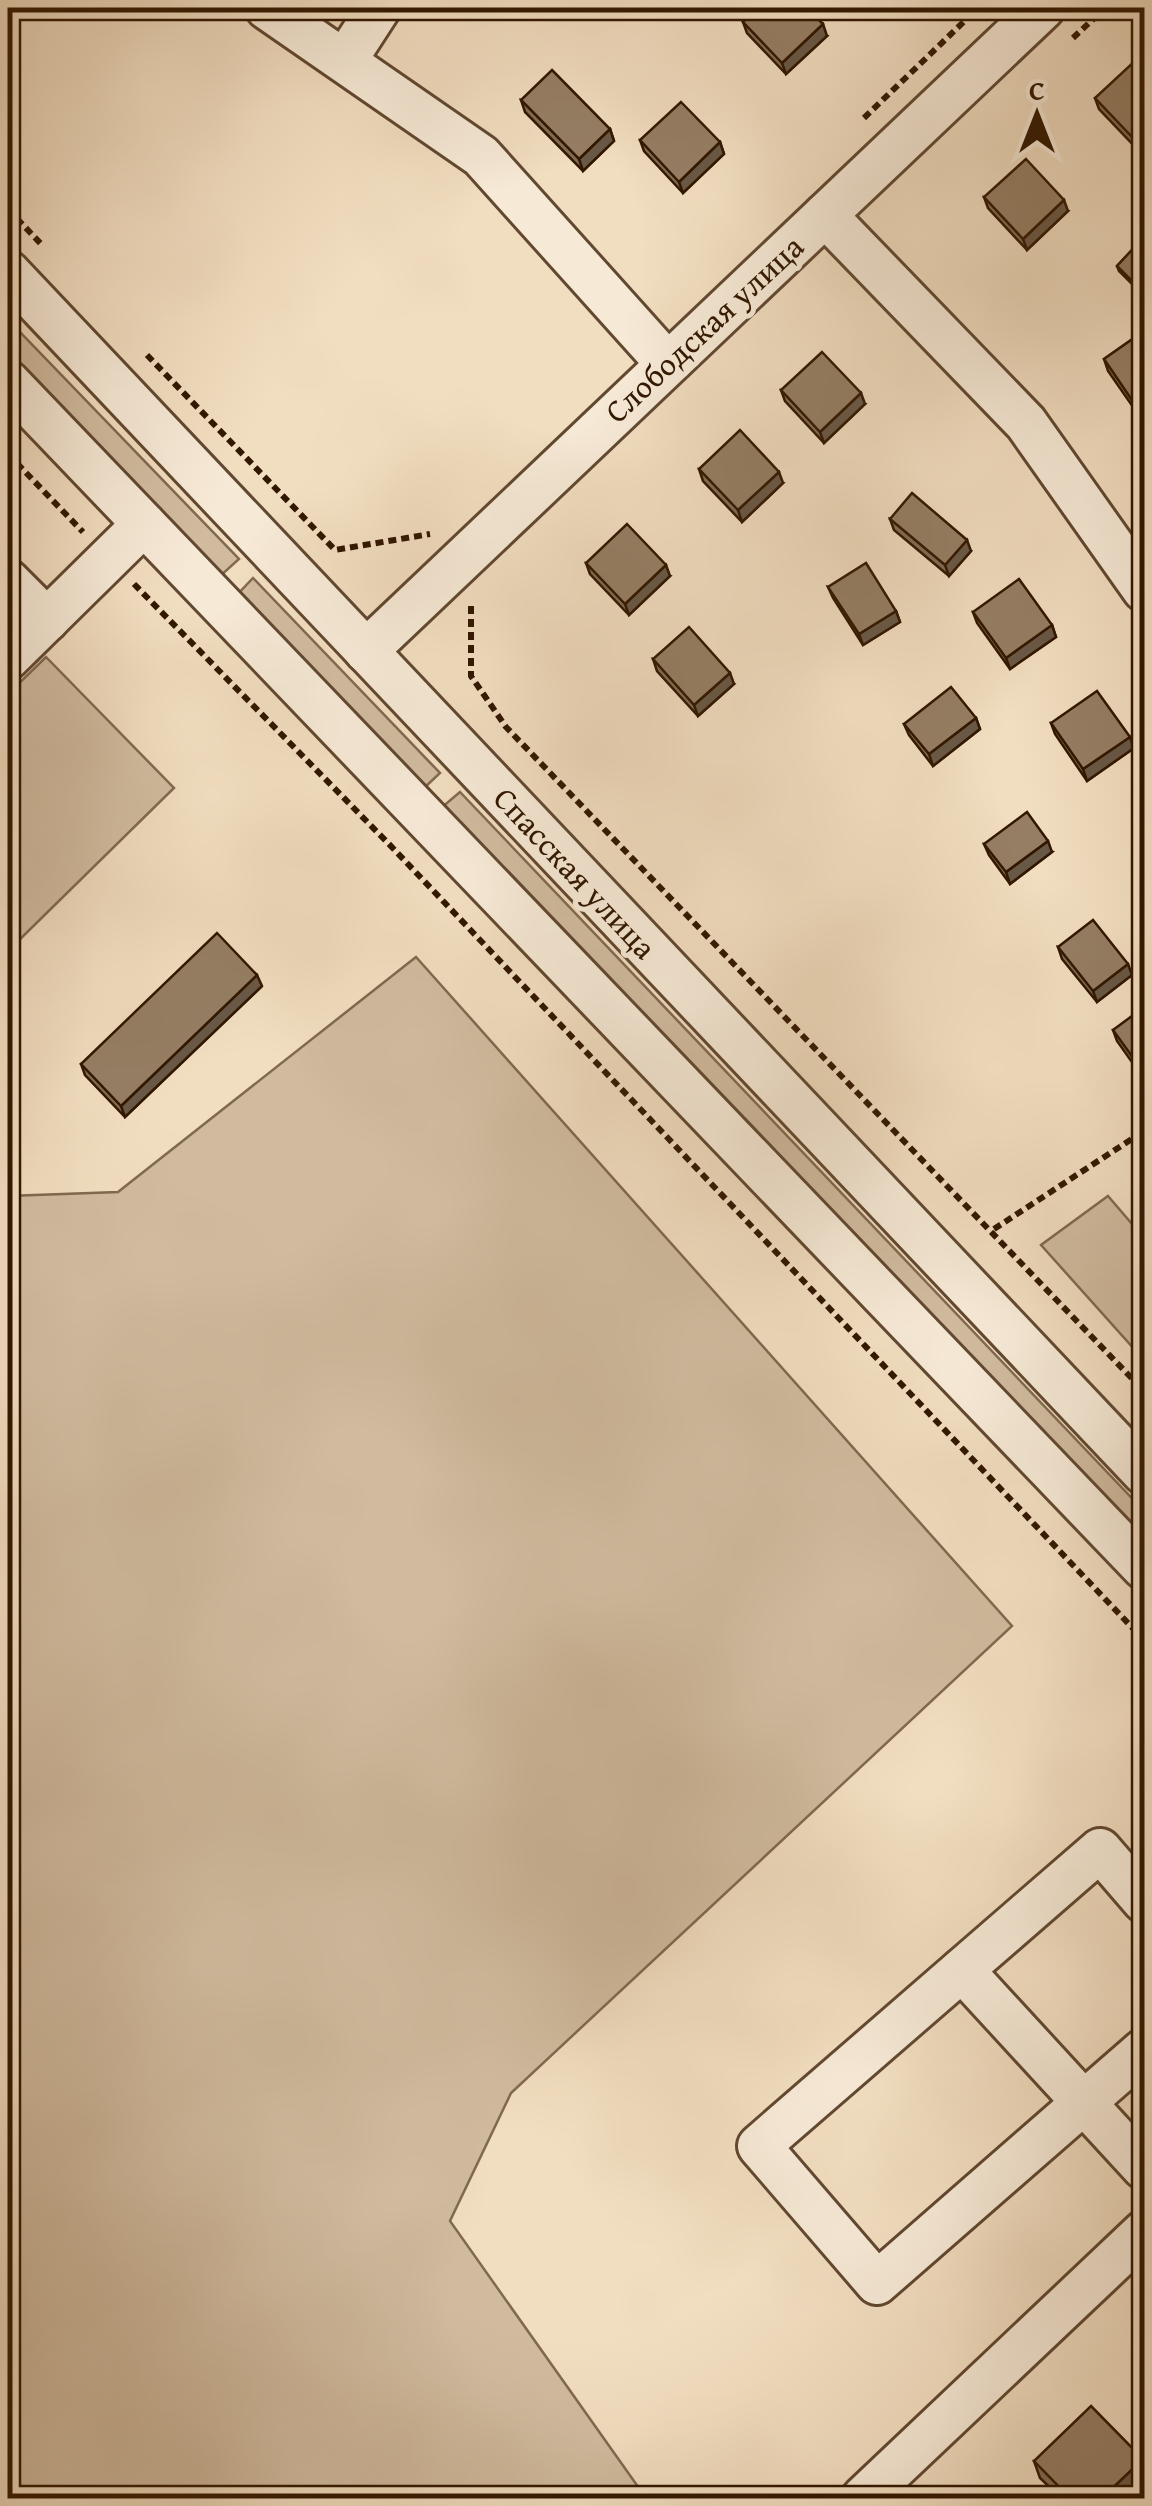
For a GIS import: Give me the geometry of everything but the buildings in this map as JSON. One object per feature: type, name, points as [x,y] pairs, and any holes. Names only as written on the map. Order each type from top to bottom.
[{"type":"street","points":[[267,8],[481,156],[666,362]]},
{"type":"street","points":[[346,59],[380,8]]},
{"type":"street","name":"Слободская улица","points":[[366,651],[1043,8]]},
{"type":"street","points":[[826,215],[1026,423],[1144,590]]},
{"type":"street","name":"Спасская улица","points":[[10,279],[1144,1473]]},
{"type":"street","points":[[8,382],[1144,1568]]},
{"type":"street","points":[[8,658],[144,524]]},
{"type":"street","points":[[8,581],[47,620]]},
{"type":"street","points":[[1144,1901],[1100,1850],[759,2146],[878,2283],[1144,2050]]},
{"type":"street","points":[[962,1970],[1144,2168]]},
{"type":"street","points":[[863,2498],[1144,2232]]},
{"type":"path","points":[[1063,47],[1105,8]]},
{"type":"path","points":[[8,208],[48,250]]},
{"type":"path","points":[[141,348],[335,550],[442,532],[497,582],[470,606],[471,676],[506,727],[994,1229],[1144,1391]]},
{"type":"path","points":[[8,454],[388,844],[1144,1640]]},
{"type":"path","points":[[994,1229],[1144,1131]]},
{"type":"shaded area","points":[[8,329],[17,329],[239,559],[218,578],[8,353]]},
{"type":"shaded area","points":[[253,578],[440,773],[422,790],[235,597]]},
{"type":"shaded area","points":[[46,657],[174,788],[8,951],[8,694]]},
{"type":"shaded area","points":[[460,792],[1144,1511],[1144,1548],[441,808]]},
{"type":"shaded area","points":[[416,957],[1012,1626],[511,2093],[450,2221],[646,2498],[8,2498],[8,1196],[118,1192]]},
{"type":"shaded area","points":[[1108,1196],[1144,1238],[1144,1360],[1041,1245]]}]
